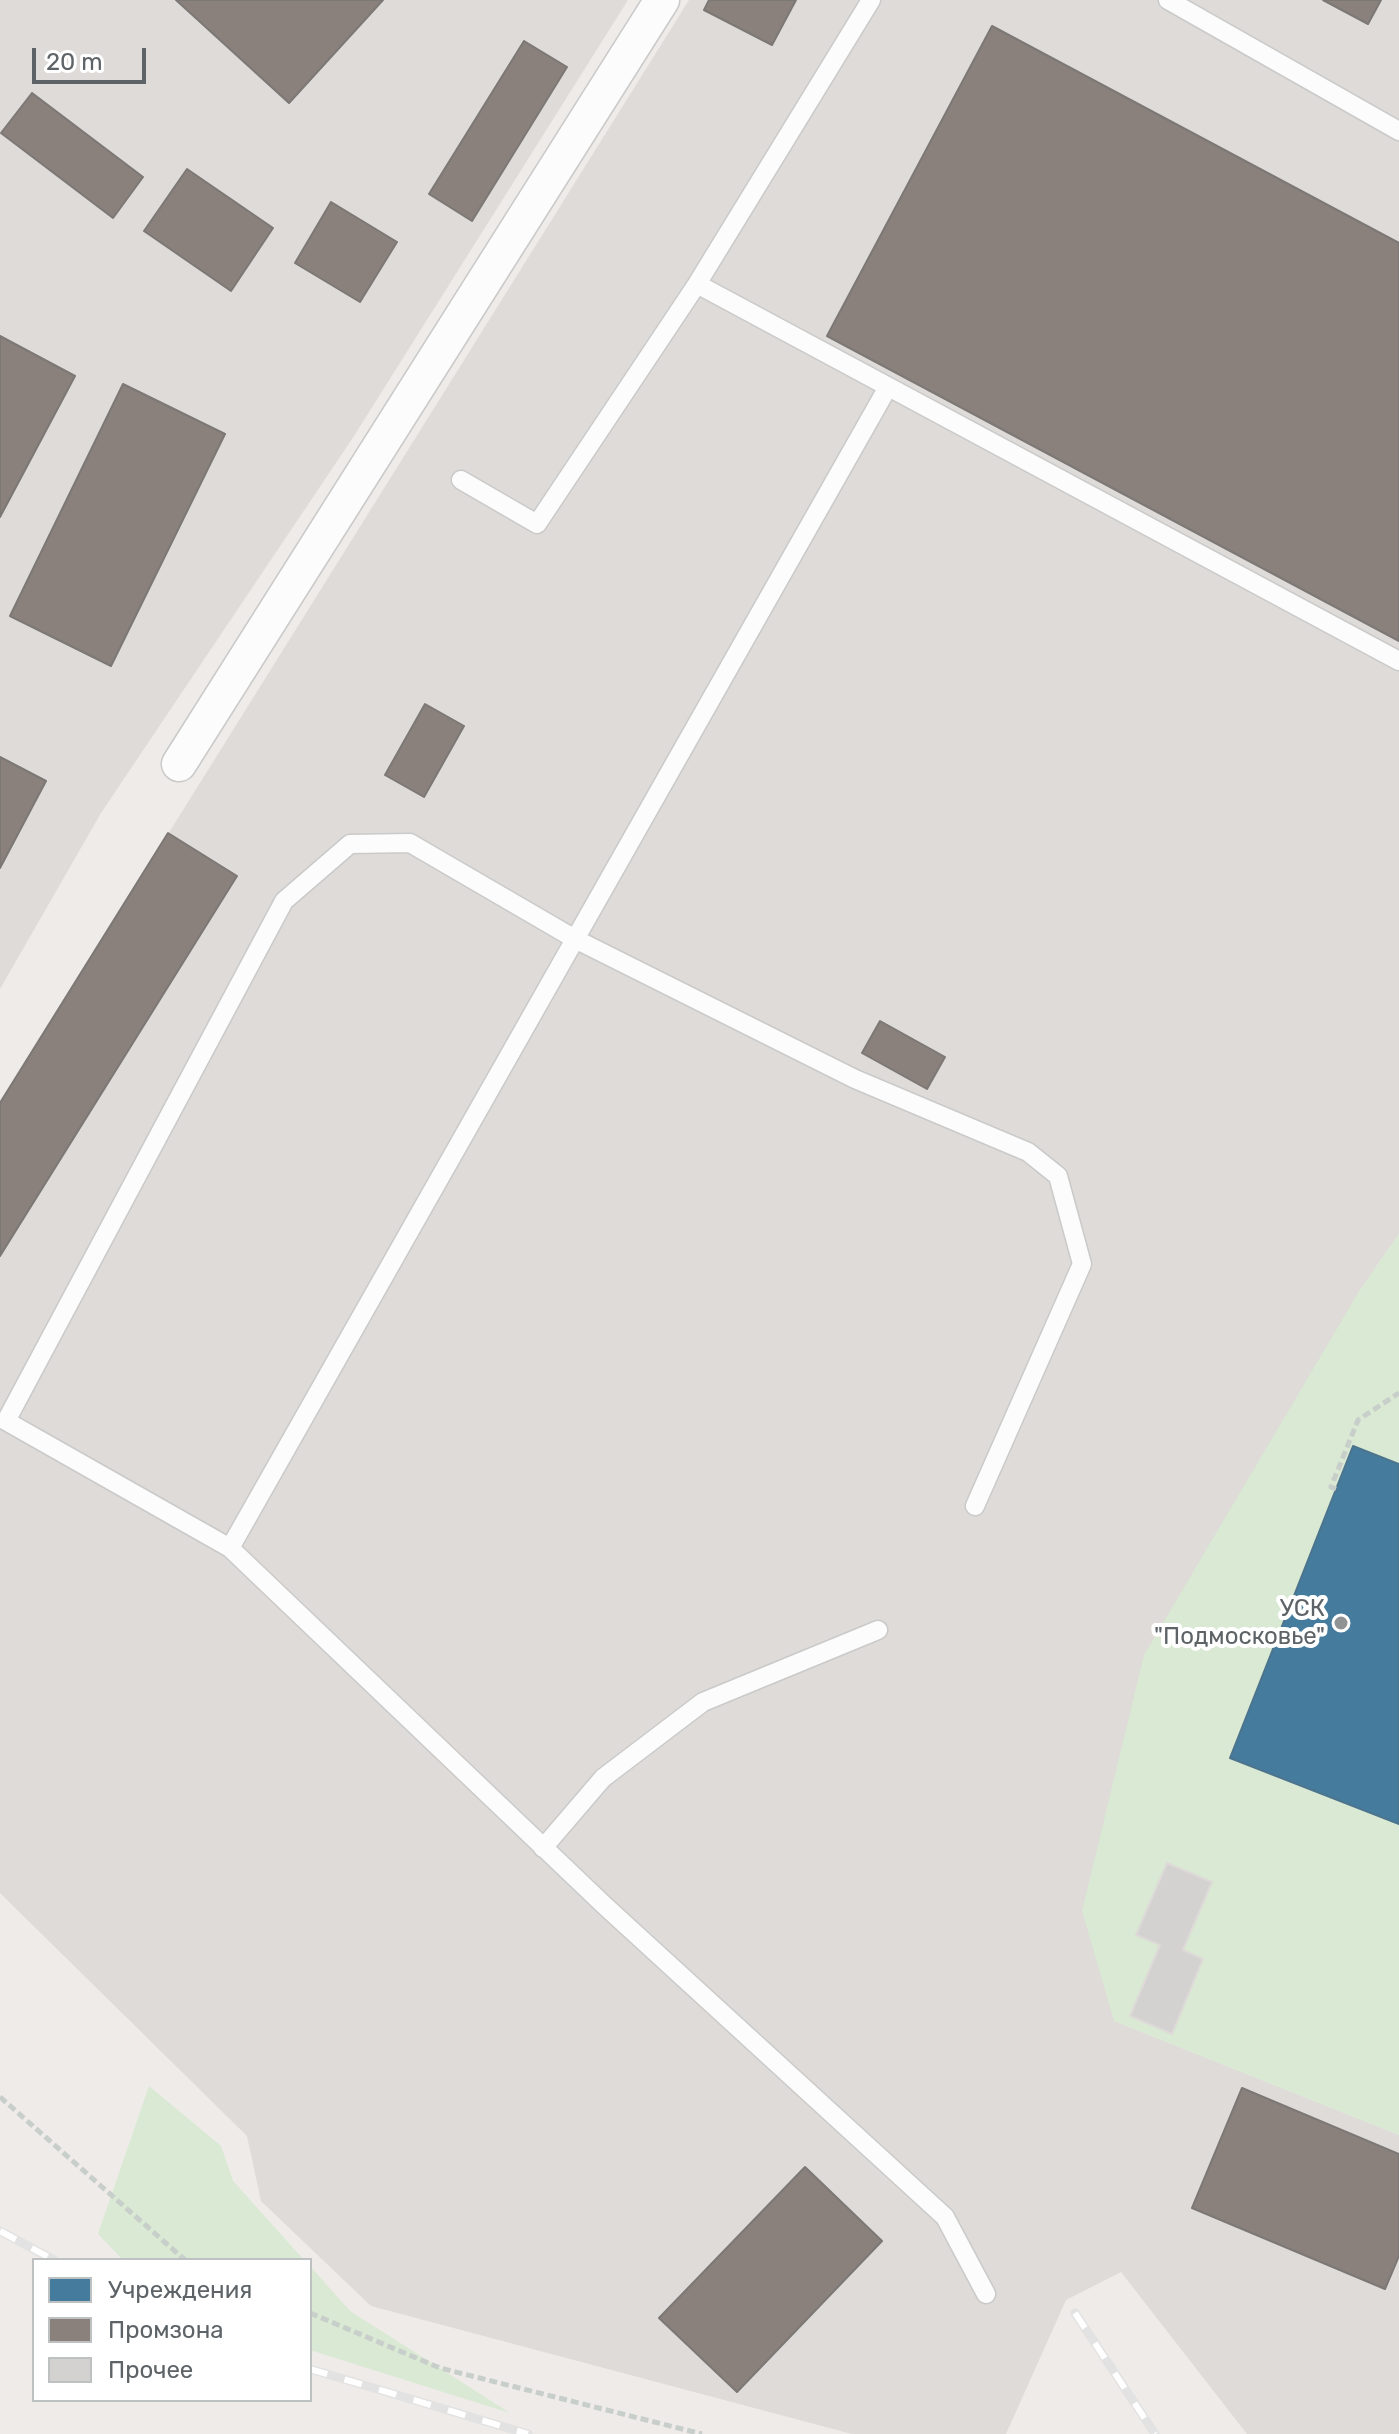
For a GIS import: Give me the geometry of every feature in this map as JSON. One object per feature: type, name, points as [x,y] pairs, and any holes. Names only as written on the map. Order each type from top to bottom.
[{"type":"street","points":[[179,764],[662,0]]},
{"type":"lane","points":[[461,480],[537,524],[697,284],[871,0]]},
{"type":"lane","points":[[1168,0],[1399,131]]},
{"type":"lane","points":[[697,284],[1399,661]]},
{"type":"lane","points":[[230,1548],[888,387]]},
{"type":"lane","points":[[975,1506],[1082,1264],[1058,1176],[1028,1152],[855,1079],[575,939],[410,843],[350,844],[284,901],[6,1421],[230,1548],[543,1848],[945,2217],[986,2294]]},
{"type":"lane","points":[[543,1848],[603,1778],[703,1702],[878,1630]]},
{"type":"path","points":[[1336,1489],[1331,1487],[1358,1420],[1399,1393]]},
{"type":"path","points":[[0,2097],[183,2258]]},
{"type":"path","points":[[312,2314],[440,2368],[702,2434]]},
{"type":"shaded area","points":[[0,0],[628,0],[354,436],[101,813],[0,989]]},
{"type":"shaded area","points":[[689,0],[1399,0],[1399,1234],[1358,1293],[1114,2021],[1399,2135],[1399,2434],[1247,2434],[1121,2272],[1066,2300],[1006,2434],[852,2434],[371,2306],[261,2201],[247,2136],[0,1893],[0,1103]]},
{"type":"green space","points":[[1399,1234],[1399,2135],[1114,2021],[1082,1911],[1144,1655],[1358,1293]]},
{"type":"green space","points":[[149,2086],[221,2146],[233,2181],[302,2258],[121,2258],[98,2234]]},
{"type":"green space","points":[[312,2268],[350,2311],[510,2413],[312,2351]]},
{"type":"building: Учреждения","name":"УСК \"Подмосковье\"","points":[[1353,1446],[1399,1464],[1399,1824],[1230,1758]]},
{"type":"building: Промзона","points":[[176,0],[383,0],[289,103]]},
{"type":"building: Промзона","points":[[709,0],[796,0],[772,45],[704,10]]},
{"type":"building: Промзона","points":[[1323,0],[1381,0],[1368,24]]},
{"type":"building: Промзона","points":[[992,26],[1399,243],[1399,641],[827,336]]},
{"type":"building: Промзона","points":[[524,41],[567,67],[472,221],[429,194]]},
{"type":"building: Промзона","points":[[32,93],[143,177],[113,218],[1,133]]},
{"type":"building: Промзона","points":[[187,169],[273,228],[231,291],[144,231]]},
{"type":"building: Промзона","points":[[331,202],[397,242],[360,302],[295,263]]},
{"type":"building: Промзона","points":[[0,336],[75,376],[0,517]]},
{"type":"building: Промзона","points":[[123,384],[225,434],[111,666],[10,616]]},
{"type":"building: Промзона","points":[[425,704],[464,726],[424,797],[385,775]]},
{"type":"building: Промзона","points":[[0,757],[46,781],[0,868]]},
{"type":"building: Промзона","points":[[168,833],[237,876],[0,1256],[0,1103]]},
{"type":"building: Промзона","points":[[880,1021],[945,1057],[927,1089],[862,1053]]},
{"type":"building: Промзона","points":[[1242,2088],[1399,2154],[1399,2256],[1385,2289],[1192,2208]]},
{"type":"building: Промзона","points":[[805,2167],[882,2241],[737,2392],[659,2318]]},
{"type":"building: Прочее","points":[[1167,1863],[1212,1882],[1183,1950],[1203,1959],[1172,2034],[1130,2016],[1160,1945],[1136,1935]]},
{"type":"railway","points":[[0,2231],[50,2258]]},
{"type":"railway","points":[[1075,2313],[1155,2434]]},
{"type":"railway","points":[[312,2370],[528,2434]]},
{"type":"place","name":"УСК \"Подмосковье\"","points":[[1341,1623]]}]
